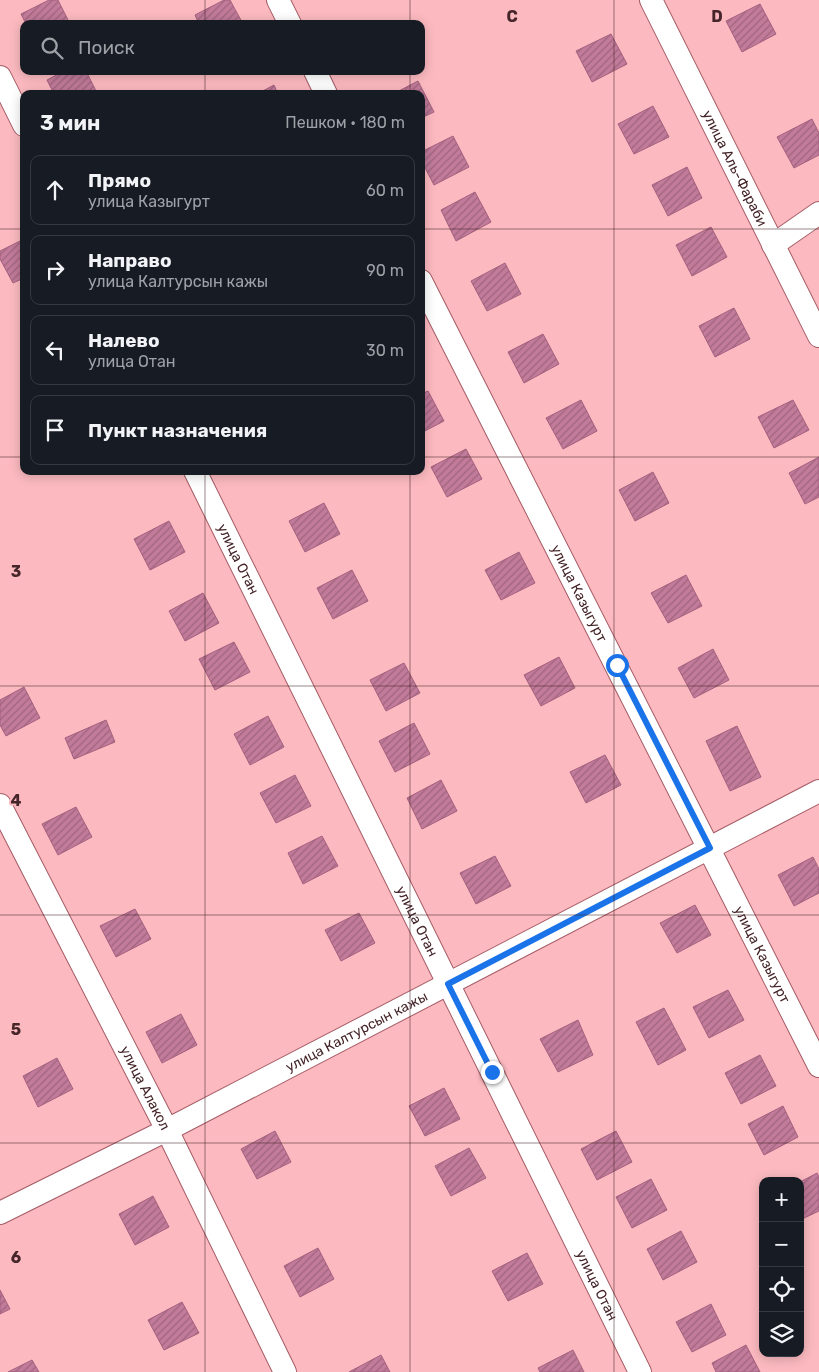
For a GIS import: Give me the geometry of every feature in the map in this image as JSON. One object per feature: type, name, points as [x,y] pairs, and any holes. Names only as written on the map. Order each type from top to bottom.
[{"type":"street","points":[[278,0],[288,20]]},
{"type":"street","name":"улица Аль-Фараби","points":[[652,0],[819,336]]},
{"type":"street","points":[[317,75],[324,90]]},
{"type":"street","points":[[0,77],[20,117]]},
{"type":"street","points":[[773,244],[819,213]]},
{"type":"street","name":"улица Казыгурт","points":[[425,289],[819,1066]]},
{"type":"street","name":"улица Отан","points":[[196,475],[640,1372]]},
{"type":"street","name":"улица Калтурсын кажы","points":[[0,1213],[167,1130],[819,791]]},
{"type":"street","name":"улица Алакол","points":[[0,805],[167,1130],[285,1372]]},
{"type":"building","points":[[49,0],[58,0],[68,20],[24,20],[21,14]]},
{"type":"building","points":[[224,0],[230,0],[241,20],[197,20],[195,15]]},
{"type":"building","points":[[760,4],[776,34],[742,52],[726,21]]},
{"type":"building","points":[[611,34],[627,64],[592,82],[576,51]]},
{"type":"building","points":[[56,75],[88,75],[96,90],[52,90],[47,80]]},
{"type":"building","points":[[418,81],[423,90],[401,90]]},
{"type":"building","points":[[274,85],[276,90],[265,90]]},
{"type":"building","points":[[425,95],[434,112],[425,116]]},
{"type":"building","points":[[653,106],[669,137],[634,154],[618,124]]},
{"type":"building","points":[[812,119],[819,133],[819,155],[794,168],[777,137]]},
{"type":"building","points":[[453,136],[469,167],[434,185],[425,168],[425,150]]},
{"type":"building","points":[[687,167],[702,198],[668,216],[652,185]]},
{"type":"building","points":[[475,192],[491,222],[456,241],[441,210]]},
{"type":"building","points":[[711,227],[727,257],[692,276],[676,245]]},
{"type":"building","points":[[20,241],[20,280],[13,283],[0,259],[0,251]]},
{"type":"building","points":[[505,263],[521,294],[487,311],[471,281]]},
{"type":"building","points":[[734,308],[750,339],[715,357],[699,326]]},
{"type":"building","points":[[543,334],[559,364],[524,383],[508,352]]},
{"type":"building","points":[[428,391],[444,421],[425,431],[425,392]]},
{"type":"building","points":[[581,400],[597,431],[563,449],[546,418]]},
{"type":"building","points":[[793,400],[809,430],[774,448],[758,417]]},
{"type":"building","points":[[466,449],[482,479],[447,497],[431,467]]},
{"type":"building","points":[[819,457],[819,497],[805,504],[789,473]]},
{"type":"building","points":[[653,472],[669,503],[635,521],[619,490]]},
{"type":"building","points":[[324,503],[340,534],[305,552],[289,521]]},
{"type":"building","points":[[169,521],[185,552],[150,570],[134,539]]},
{"type":"building","points":[[519,552],[535,583],[501,600],[485,570]]},
{"type":"building","points":[[352,570],[368,601],[333,619],[317,588]]},
{"type":"building","points":[[686,575],[702,606],[668,623],[651,593]]},
{"type":"building","points":[[203,593],[219,623],[185,641],[169,611]]},
{"type":"building","points":[[234,642],[250,672],[215,690],[199,659]]},
{"type":"building","points":[[713,649],[729,680],[694,698],[678,668]]},
{"type":"building","points":[[559,657],[575,688],[541,706],[524,675]]},
{"type":"building","points":[[404,663],[420,693],[386,711],[370,680]]},
{"type":"building","points":[[24,687],[40,718],[6,736],[0,725],[0,700]]},
{"type":"building","points":[[268,716],[284,747],[250,765],[234,734]]},
{"type":"building","points":[[106,720],[115,742],[74,759],[65,738]]},
{"type":"building","points":[[414,723],[430,754],[395,772],[379,741]]},
{"type":"building","points":[[737,726],[761,777],[730,791],[706,741]]},
{"type":"building","points":[[605,755],[621,785],[586,803],[570,772]]},
{"type":"building","points":[[295,775],[311,806],[276,823],[260,793]]},
{"type":"building","points":[[441,780],[457,811],[422,829],[407,798]]},
{"type":"building","points":[[76,807],[92,837],[58,855],[42,824]]},
{"type":"building","points":[[322,836],[338,866],[303,884],[288,853]]},
{"type":"building","points":[[495,856],[511,886],[476,904],[460,873]]},
{"type":"building","points":[[813,857],[819,869],[819,893],[794,906],[778,875]]},
{"type":"building","points":[[695,905],[711,935],[677,953],[660,923]]},
{"type":"building","points":[[135,909],[151,939],[116,957],[100,926]]},
{"type":"building","points":[[359,913],[375,943],[341,961],[325,930]]},
{"type":"building","points":[[728,990],[744,1020],[709,1038],[693,1007]]},
{"type":"building","points":[[664,1008],[686,1050],[658,1065],[636,1022]]},
{"type":"building","points":[[181,1014],[197,1045],[162,1063],[146,1032]]},
{"type":"building","points":[[578,1020],[593,1055],[558,1072],[540,1039]]},
{"type":"building","points":[[760,1055],[776,1086],[741,1104],[725,1073]]},
{"type":"building","points":[[57,1058],[73,1089],[38,1107],[23,1076]]},
{"type":"building","points":[[444,1088],[460,1119],[425,1136],[409,1106]]},
{"type":"building","points":[[783,1106],[798,1137],[764,1155],[748,1124]]},
{"type":"building","points":[[275,1131],[291,1162],[257,1179],[241,1149]]},
{"type":"building","points":[[616,1131],[632,1162],[597,1180],[581,1149]]},
{"type":"building","points":[[469,1148],[486,1178],[451,1196],[435,1166]]},
{"type":"building","points":[[817,1173],[819,1177],[819,1211],[804,1218],[804,1180]]},
{"type":"building","points":[[651,1179],[667,1210],[632,1228],[616,1197]]},
{"type":"building","points":[[153,1196],[169,1227],[135,1245],[119,1214]]},
{"type":"building","points":[[681,1231],[697,1262],[663,1280],[647,1249]]},
{"type":"building","points":[[318,1248],[334,1279],[300,1297],[284,1266]]},
{"type":"building","points":[[527,1253],[543,1284],[508,1301],[492,1271]]},
{"type":"building","points":[[0,1290],[10,1309],[0,1314]]},
{"type":"building","points":[[182,1302],[199,1333],[164,1350],[148,1320]]},
{"type":"building","points":[[711,1304],[726,1335],[692,1352],[676,1322]]},
{"type":"building","points":[[746,1345],[760,1372],[716,1372],[712,1363]]},
{"type":"building","points":[[573,1350],[584,1372],[540,1372],[538,1368]]},
{"type":"building","points":[[381,1355],[390,1372],[349,1372]]},
{"type":"building","points":[[32,1360],[39,1372],[8,1372]]},
{"type":"route","points":[[492,1072],[448,984],[710,848],[617,665]]}]
